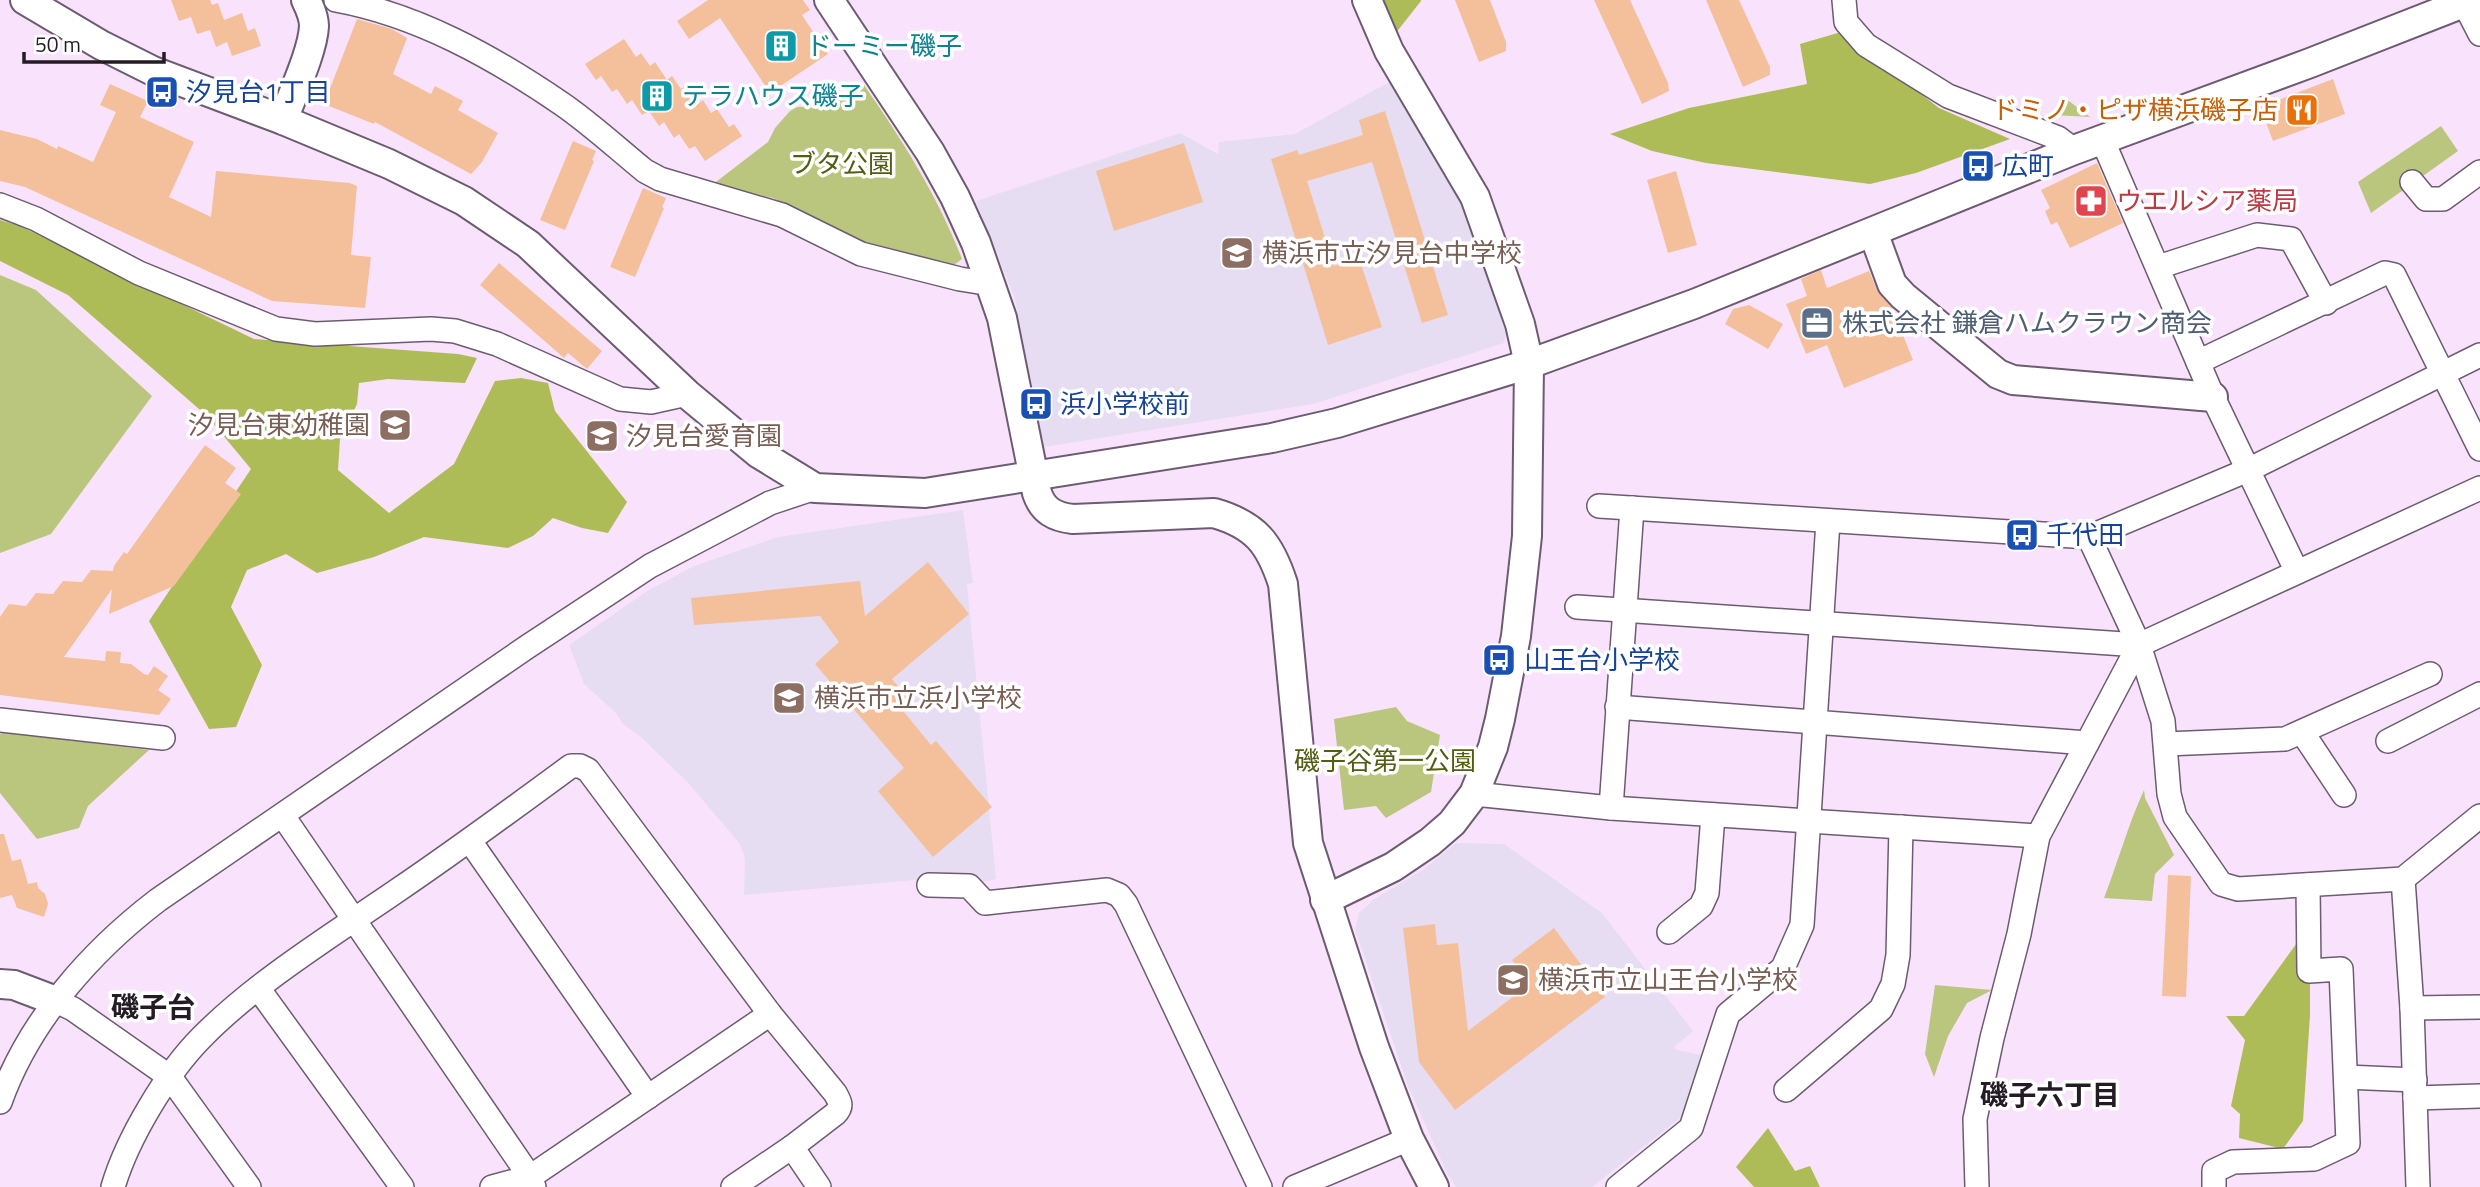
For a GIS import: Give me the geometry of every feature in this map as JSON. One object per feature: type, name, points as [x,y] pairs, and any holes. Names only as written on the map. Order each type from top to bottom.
[{"type":"street","points":[[25,0],[100,45],[153,71],[389,164],[464,201],[528,244],[687,394],[758,453],[815,488]]},
{"type":"street","points":[[283,120],[312,40],[312,12],[306,0]]},
{"type":"street","points":[[336,0],[372,7],[411,20],[500,66],[564,106],[660,180],[782,215],[861,254],[991,284]]},
{"type":"street","points":[[829,0],[930,152],[955,197],[1002,318],[1040,501],[1048,512],[1059,517],[1214,513],[1251,529],[1264,542],[1275,561],[1283,584],[1308,843],[1374,1047],[1409,1139],[1434,1187]]},
{"type":"street","points":[[1325,900],[1393,867],[1430,842],[1452,823],[1474,794],[1493,747],[1516,636],[1527,524],[1529,364],[1520,324],[1475,197],[1389,51],[1367,0]]},
{"type":"street","points":[[1844,0],[1846,22],[1866,45],[1948,96],[2058,138],[2074,150]]},
{"type":"street","points":[[0,1102],[16,1064],[56,1001],[123,926],[481,678],[650,566],[770,503],[815,488],[925,493],[1272,438],[1337,423],[1529,364],[1694,304],[2102,139],[2468,2],[2480,34]]},
{"type":"street","points":[[2102,139],[2213,397],[2297,572]]},
{"type":"street","points":[[2412,183],[2426,199],[2443,199],[2480,172]]},
{"type":"street","points":[[0,205],[36,219],[139,273],[276,328],[315,334],[431,329],[455,331],[497,344],[620,400],[651,402],[687,394]]},
{"type":"street","points":[[1873,232],[1892,284],[1998,374],[2013,380],[2213,397]]},
{"type":"street","points":[[2158,267],[2257,235],[2291,239],[2326,303]]},
{"type":"street","points":[[2199,362],[2385,273],[2394,275],[2480,449]]},
{"type":"street","points":[[1599,506],[2088,537],[2248,470],[2480,355]]},
{"type":"street","points":[[1577,607],[2139,645],[2480,488]]},
{"type":"street","points":[[1611,808],[1632,508]]},
{"type":"street","points":[[1618,1187],[1691,1128],[1728,1014],[1783,968],[1802,925],[1828,521]]},
{"type":"street","points":[[2088,537],[2139,645],[2163,721],[2169,794],[2175,817],[2221,884],[2238,889],[2403,879],[2480,816]]},
{"type":"street","points":[[1977,1187],[1975,1119],[1992,1038],[2019,934],[2038,836],[2139,645]]},
{"type":"street","points":[[2166,744],[2285,738],[2430,674]]},
{"type":"street","points":[[2388,741],[2480,694]]},
{"type":"street","points":[[1617,707],[2087,743]]},
{"type":"street","points":[[0,720],[163,738]]},
{"type":"street","points":[[2302,732],[2344,795]]},
{"type":"street","points":[[113,1187],[156,1096],[200,1039],[258,988],[470,841],[571,766],[588,770],[770,1014],[841,1103],[835,1114],[733,1187]]},
{"type":"street","points":[[1474,794],[1611,808],[2038,836]]},
{"type":"street","points":[[1670,932],[1701,906],[1707,893],[1713,815]]},
{"type":"street","points":[[283,816],[532,1182]]},
{"type":"street","points":[[1786,1090],[1881,1009],[1893,984],[1898,955],[1901,827]]},
{"type":"street","points":[[470,841],[648,1097]]},
{"type":"street","points":[[2403,879],[2412,1008],[2418,1187]]},
{"type":"street","points":[[929,885],[969,886],[985,903],[1107,890],[1119,895],[1126,904],[1260,1187]]},
{"type":"street","points":[[2214,1187],[2214,1171],[2233,1162],[2314,1159],[2348,1143],[2341,969],[2309,971],[2308,885]]},
{"type":"street","points":[[0,984],[14,985],[73,1009],[170,1077],[249,1187]]},
{"type":"street","points":[[258,988],[402,1187]]},
{"type":"street","points":[[2412,1008],[2480,1007]]},
{"type":"street","points":[[492,1187],[532,1182],[648,1097],[770,1014]]},
{"type":"street","points":[[2346,1077],[2415,1089],[2480,1096]]},
{"type":"street","points":[[1295,1187],[1409,1139]]},
{"type":"street","points":[[792,1147],[818,1187]]},
{"type":"shaded area","name":"横浜市立汐見台中学校","points":[[1391,81],[1442,165],[1441,168],[1463,208],[1506,334],[1504,343],[1313,404],[1044,447],[1015,299],[976,201],[1180,133],[1218,154],[1219,142],[1295,134]]},
{"type":"shaded area","name":"横浜市立浜小学校","points":[[963,510],[973,583],[967,584],[996,879],[983,882],[961,877],[938,878],[744,895],[745,859],[740,844],[689,784],[640,736],[624,725],[615,712],[584,684],[569,645],[647,591],[694,566],[778,537]]},
{"type":"shaded area","name":"横浜市立山王台小学校","points":[[1456,843],[1504,844],[1602,913],[1693,1031],[1674,1047],[1676,1050],[1702,1055],[1683,1116],[1592,1187],[1456,1187],[1446,1171],[1408,1086],[1355,929],[1359,913],[1373,900],[1424,869]]},
{"type":"green space","points":[[1381,0],[1421,0],[1421,1],[1395,34]]},
{"type":"green space","points":[[1841,32],[1939,108],[2010,139],[1916,173],[1870,184],[1706,163],[1652,151],[1610,134],[1689,108],[1807,84],[1800,44]]},
{"type":"green space","name":"ブタ公園","points":[[864,85],[905,148],[942,213],[962,259],[954,265],[860,241],[773,198],[712,185],[768,142],[775,128],[790,111],[797,107],[824,106],[843,99]]},
{"type":"green space","points":[[2065,98],[2090,117],[2054,115]]},
{"type":"green space","points":[[2441,126],[2458,151],[2371,213],[2358,182]]},
{"type":"green space","points":[[0,220],[20,226],[254,339],[458,354],[477,358],[465,383],[388,379],[359,383],[357,404],[340,439],[338,470],[389,513],[454,464],[495,381],[521,378],[548,383],[555,411],[627,502],[608,533],[553,518],[533,536],[508,548],[424,537],[374,557],[317,573],[286,554],[247,570],[231,607],[262,665],[236,727],[209,729],[149,621],[251,469],[207,416],[68,295],[0,261]]},
{"type":"green space","points":[[0,275],[36,290],[152,396],[51,534],[0,553]]},
{"type":"green space","name":"磯子谷第一公園","points":[[1396,707],[1407,721],[1440,735],[1431,792],[1386,818],[1376,806],[1344,810],[1334,719]]},
{"type":"green space","points":[[4,732],[149,750],[88,806],[79,828],[37,839],[0,793],[0,734]]},
{"type":"green space","points":[[2144,790],[2145,798],[2174,855],[2155,874],[2152,901],[2104,898],[2133,817]]},
{"type":"green space","points":[[2310,925],[2310,1015],[2303,1121],[2283,1149],[2239,1138],[2240,1114],[2231,1106],[2245,1040],[2226,1016],[2244,1016]]},
{"type":"green space","points":[[1935,985],[1992,990],[1967,1003],[1948,1036],[1934,1077],[1925,1054]]},
{"type":"green space","points":[[1768,1128],[1795,1171],[1810,1166],[1820,1187],[1754,1187],[1736,1167]]},
{"type":"building","points":[[171,0],[210,0],[212,5],[218,3],[224,20],[242,13],[248,31],[255,28],[261,46],[232,56],[227,42],[216,47],[210,30],[197,34],[191,17],[179,21]]},
{"type":"building","name":"ドーミー磯子","points":[[708,0],[803,0],[810,10],[802,15],[828,54],[770,93],[720,18],[689,39],[677,21]]},
{"type":"building","points":[[1455,0],[1490,0],[1506,42],[1506,51],[1479,62]]},
{"type":"building","points":[[1594,0],[1630,0],[1668,83],[1669,91],[1642,104]]},
{"type":"building","points":[[1706,0],[1739,0],[1770,67],[1770,75],[1743,87]]},
{"type":"building","points":[[357,19],[392,29],[407,38],[393,74],[431,94],[435,86],[463,101],[458,110],[498,133],[482,162],[471,174],[375,122],[374,124],[324,104]]},
{"type":"building","name":"テラハウス磯子","points":[[624,39],[636,57],[641,53],[650,66],[655,62],[667,80],[672,76],[681,89],[686,86],[698,104],[703,100],[711,113],[717,109],[729,127],[734,124],[742,136],[705,161],[695,146],[689,149],[679,134],[674,138],[664,122],[659,126],[649,111],[642,115],[632,100],[627,104],[617,89],[612,92],[601,76],[596,80],[585,64]]},
{"type":"building","name":"ドミノ・ピザ横浜磯子店","points":[[2333,79],[2345,114],[2273,141],[2260,107]]},
{"type":"building","points":[[110,84],[148,101],[140,117],[194,142],[169,197],[211,217],[216,171],[350,183],[357,186],[351,255],[371,257],[365,308],[272,301],[25,187],[0,181],[0,130],[37,139],[57,149],[58,146],[93,162],[116,112],[100,105]]},
{"type":"building","points":[[1385,111],[1448,315],[1422,323],[1372,162],[1307,181],[1334,266],[1359,258],[1382,327],[1328,345],[1271,159],[1297,150],[1299,155],[1363,135],[1359,120]]},
{"type":"building","points":[[573,141],[596,151],[565,230],[540,220]]},
{"type":"building","points":[[1184,143],[1203,202],[1114,231],[1096,171]]},
{"type":"building","points":[[2097,163],[2123,223],[2070,248],[2057,222],[2051,225],[2045,211],[2050,208],[2041,190]]},
{"type":"building","points":[[1676,171],[1697,245],[1668,253],[1647,180]]},
{"type":"building","points":[[643,188],[666,198],[635,277],[610,267]]},
{"type":"building","points":[[499,263],[602,351],[587,369],[568,353],[564,358],[480,285]]},
{"type":"building","points":[[1821,270],[1827,288],[1869,271],[1877,290],[1892,308],[1913,360],[1844,388],[1827,345],[1806,354],[1786,304],[1807,296],[1801,279]]},
{"type":"building","points":[[1749,305],[1783,324],[1768,349],[1725,324],[1733,309]]},
{"type":"building","points":[[205,445],[236,468],[225,483],[241,494],[174,586],[109,614],[112,589],[64,657],[105,661],[106,651],[121,652],[120,663],[131,664],[144,674],[148,675],[154,666],[168,676],[158,690],[171,699],[159,715],[0,695],[0,617],[9,604],[26,606],[36,593],[53,594],[63,581],[82,582],[91,570],[113,571],[124,552],[127,554]]},
{"type":"building","points":[[928,562],[969,614],[892,679],[913,704],[904,712],[931,745],[936,741],[992,807],[933,857],[878,791],[904,768],[815,664],[839,642],[820,616],[694,625],[691,598],[860,581],[865,616]]},
{"type":"building","points":[[0,834],[4,834],[12,861],[21,859],[28,884],[37,882],[38,888],[45,894],[48,904],[44,917],[17,908],[12,895],[0,898]]},
{"type":"building","points":[[2168,875],[2191,876],[2186,997],[2162,996]]},
{"type":"building","points":[[1435,924],[1437,945],[1458,943],[1468,1031],[1530,984],[1512,960],[1554,928],[1605,997],[1455,1110],[1419,1062],[1403,928]]},
{"type":"place","name":"ドーミー磯子","points":[[781,46]]},
{"type":"place","name":"汐見台1丁目","points":[[162,92]]},
{"type":"place","name":"テラハウス磯子","points":[[657,96]]},
{"type":"place","name":"ドミノ・ピザ横浜磯子店","points":[[2302,110]]},
{"type":"place","name":"広町","points":[[1978,166]]},
{"type":"place","name":"ウエルシア薬局","points":[[2091,201]]},
{"type":"place","name":"横浜市立汐見台中学校","points":[[1237,253]]},
{"type":"place","name":"株式会社 鎌倉ハムクラウン商会","points":[[1817,323]]},
{"type":"place","name":"浜小学校前","points":[[1036,404]]},
{"type":"place","name":"汐見台東幼稚園","points":[[395,425]]},
{"type":"place","name":"汐見台愛育園","points":[[602,436]]},
{"type":"place","name":"千代田","points":[[2022,535]]},
{"type":"place","name":"山王台小学校","points":[[1499,660]]},
{"type":"place","name":"横浜市立浜小学校","points":[[789,698]]},
{"type":"place","name":"横浜市立山王台小学校","points":[[1513,980]]},
{"type":"district","name":"磯子台","points":[[153,1007]]},
{"type":"district","name":"磯子六丁目","points":[[2050,1095]]}]
